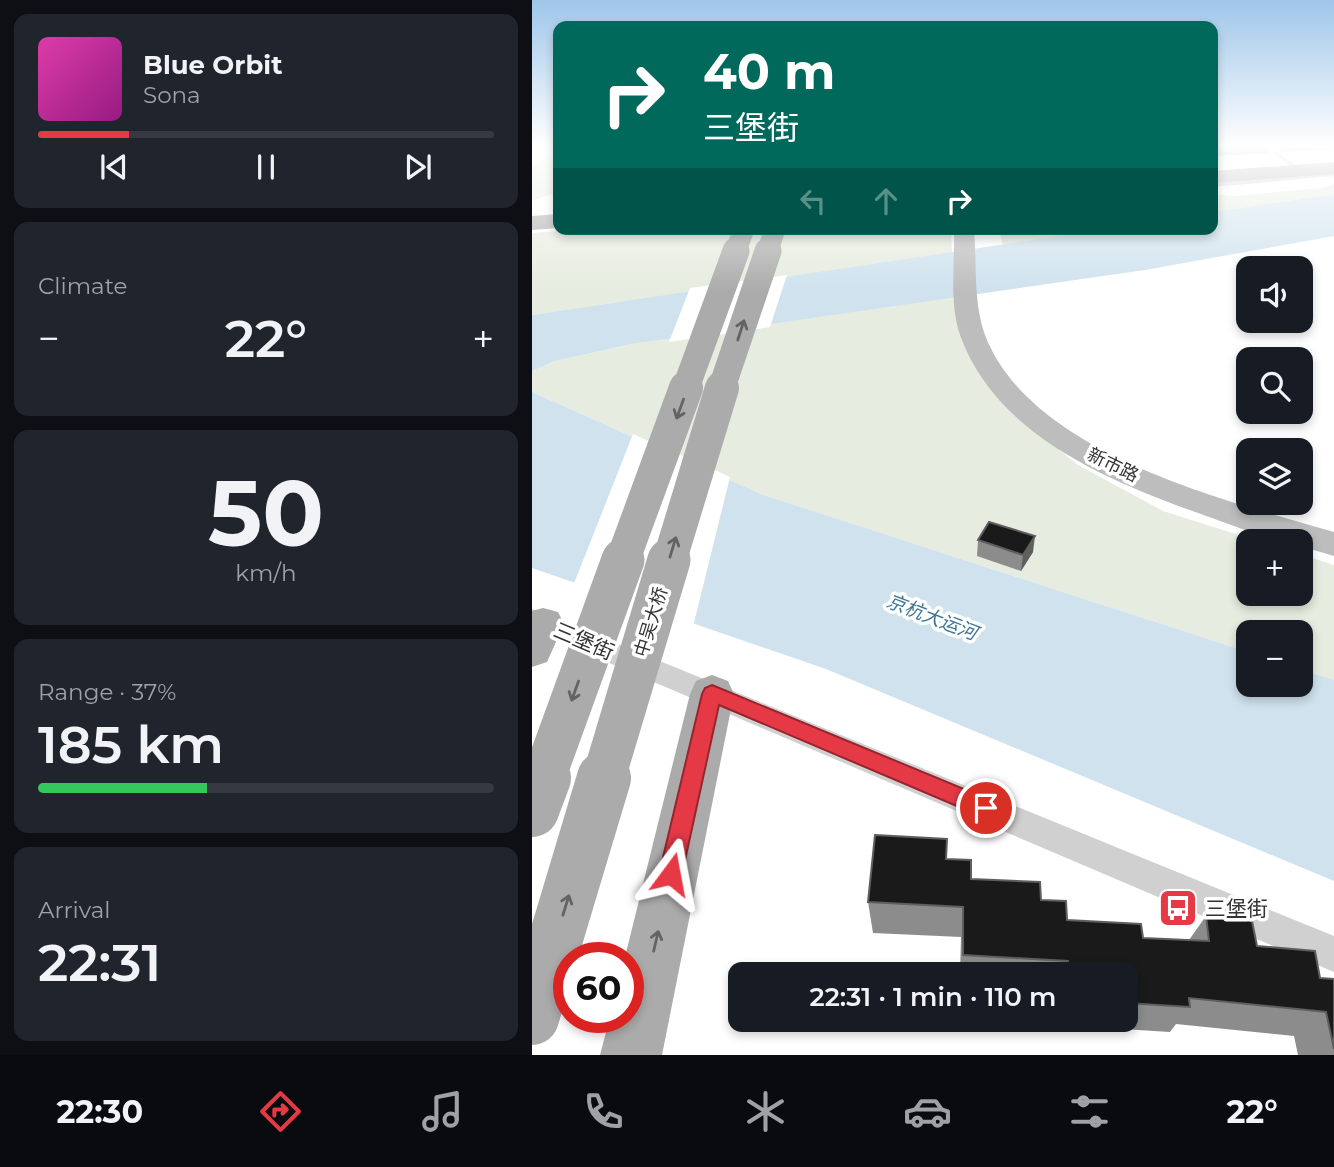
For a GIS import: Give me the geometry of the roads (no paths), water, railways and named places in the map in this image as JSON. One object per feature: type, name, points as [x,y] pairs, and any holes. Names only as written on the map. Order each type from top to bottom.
[{"type":"main road","points":[[532,214],[553,212]]},
{"type":"main road","points":[[532,223],[553,221]]},
{"type":"main road","name":"中吴大桥","points":[[532,810],[756,239]]},
{"type":"main road","name":"中吴大桥","points":[[532,1018],[714,412],[756,239]]},
{"type":"main road","points":[[631,1055],[712,694]]},
{"type":"street","points":[[975,236],[979,297]]},
{"type":"street","name":"新市路","points":[[979,297],[996,334],[1004,362],[1027,393],[1051,414],[1132,459],[1239,499],[1334,529]]},
{"type":"street","name":"新市路","points":[[979,297],[973,335],[988,370],[1014,401],[1049,430],[1103,462],[1184,498],[1334,544]]},
{"type":"street","name":"三堡街","points":[[536,631],[712,694],[1334,954]]},
{"type":"water","points":[[1334,194],[1334,236],[1145,270],[632,344],[555,361],[532,371],[532,315],[1066,235],[1218,235],[1218,211]]},
{"type":"water","name":"京杭大运河","points":[[532,392],[761,494],[1236,648],[1236,697],[1313,697],[1313,673],[1334,680],[1334,881],[826,669],[532,568]]},
{"type":"place","name":"三堡街","points":[[1178,908]]}]
